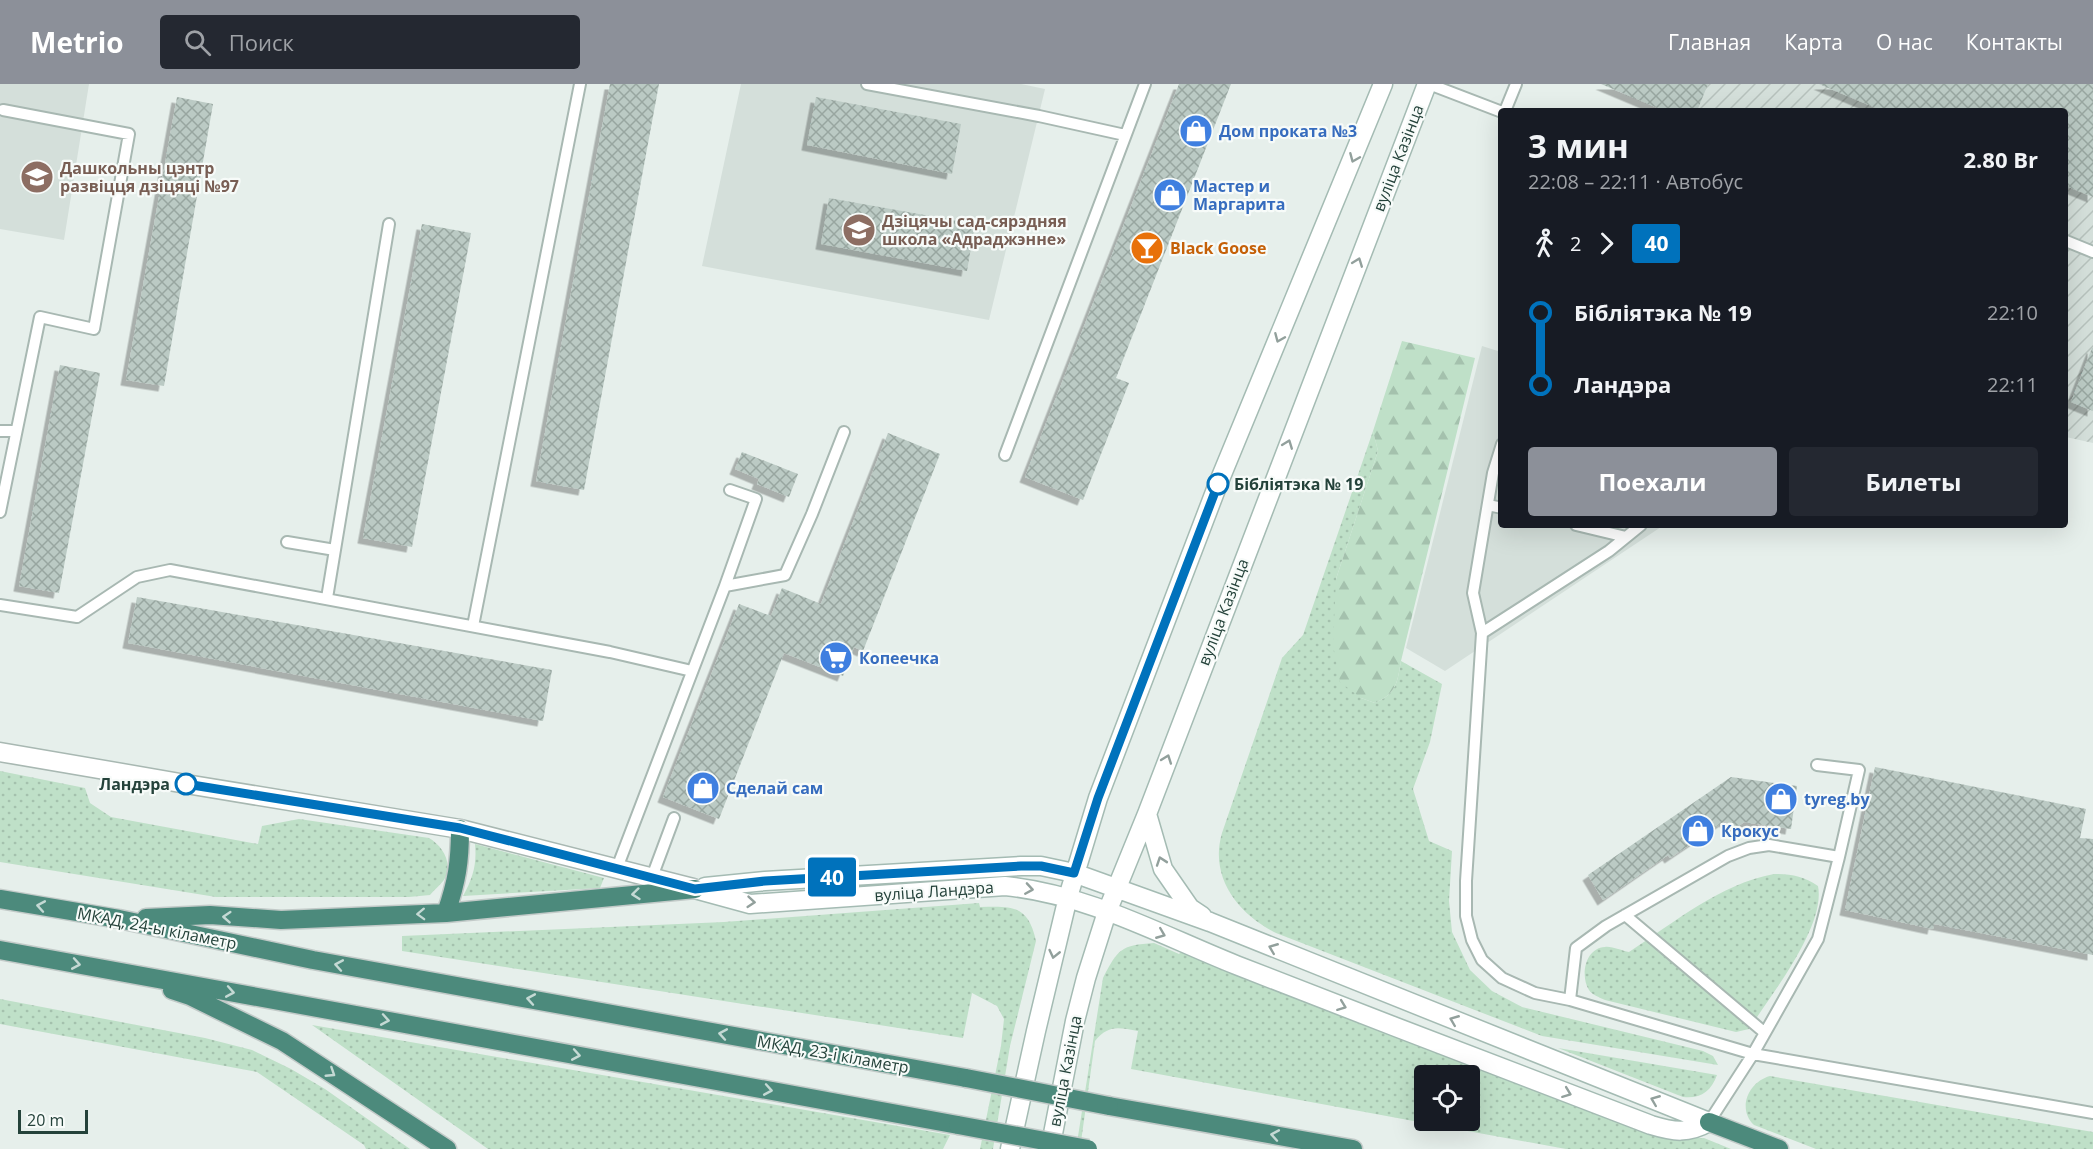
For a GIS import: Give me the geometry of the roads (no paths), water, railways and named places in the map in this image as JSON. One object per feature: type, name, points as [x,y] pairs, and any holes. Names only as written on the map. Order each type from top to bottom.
[{"type":"highway","points":[[446,913],[456,884],[460,859],[460,828]]},
{"type":"highway","points":[[119,919],[210,915],[281,920],[446,913],[695,889]]},
{"type":"highway","name":"МКАД, 24-ы кіламетр","points":[[0,899],[119,919],[313,960]]},
{"type":"highway","points":[[0,950],[1088,1149]]},
{"type":"highway","name":"МКАД, 23-і кіламетр","points":[[313,960],[1353,1149]]},
{"type":"highway","points":[[110,970],[190,996],[282,1041],[447,1149]]},
{"type":"highway","points":[[1709,1122],[1779,1149]]},
{"type":"main road","points":[[1010,1149],[1074,873],[1098,798],[1218,484],[1383,84]]},
{"type":"main road","name":"вуліца Казінца","points":[[1050,1149],[1075,1021],[1107,912],[1147,814],[1428,84]]},
{"type":"main road","name":"вуліца Ландэра","points":[[0,752],[460,828],[750,904],[1005,886],[1068,897],[1234,964],[1651,1125],[1669,1131],[1685,1131],[1697,1129],[1709,1122]]},
{"type":"main road","points":[[1147,814],[1163,869],[1190,908],[1210,922]]},
{"type":"main road","name":"вуліца Ландэра","points":[[695,889],[765,881],[1021,866],[1041,866],[1074,873],[1210,922],[1709,1122]]},
{"type":"lane","points":[[473,626],[580,84]]},
{"type":"lane","points":[[867,84],[1039,116],[1125,135]]},
{"type":"lane","points":[[1005,455],[1145,84]]},
{"type":"lane","points":[[1428,84],[1498,110]]},
{"type":"lane","points":[[1505,108],[1515,84]]},
{"type":"lane","points":[[0,512],[40,317],[94,329],[129,134],[3,110]]},
{"type":"lane","points":[[327,598],[389,224]]},
{"type":"lane","points":[[2068,242],[2093,252]]},
{"type":"lane","points":[[0,431],[15,431]]},
{"type":"lane","points":[[725,586],[785,575],[844,432]]},
{"type":"lane","points":[[1498,457],[1493,473],[1473,593],[1482,633],[1466,881],[1466,916],[1472,940],[1482,960],[1502,978],[1535,993],[1570,1000],[1753,1054],[2093,1113]]},
{"type":"lane","points":[[617,868],[756,499],[730,490]]},
{"type":"lane","points":[[1488,505],[1498,507]]},
{"type":"lane","points":[[1588,528],[1626,537]]},
{"type":"lane","points":[[1482,633],[1608,551],[1637,528]]},
{"type":"lane","points":[[287,542],[335,550]]},
{"type":"lane","points":[[0,604],[77,617],[137,577],[170,570],[610,652],[692,671]]},
{"type":"lane","points":[[1709,1122],[1765,1034],[1818,939],[1859,770],[1817,765]]},
{"type":"lane","points":[[652,877],[674,818]]},
{"type":"lane","points":[[1570,1000],[1576,948],[1606,926],[1728,856],[1749,848],[1769,845],[1839,856]]},
{"type":"lane","points":[[1625,915],[1765,1034]]},
{"type":"place","name":"Дом проката №3","points":[[1196,131]]},
{"type":"place","name":"Дашкольны цэнтр развіцця дзіцяці №97","points":[[37,177]]},
{"type":"place","name":"Мастер и Маргарита","points":[[1170,195]]},
{"type":"place","name":"Дзіцячы сад-сярэдняя школа «Адраджэнне»","points":[[859,230]]},
{"type":"place","name":"Black Goose","points":[[1147,248]]},
{"type":"place","name":"Бібліятэка № 19","points":[[1218,484]]},
{"type":"place","name":"Копеечка","points":[[836,658]]},
{"type":"place","name":"Ландэра","points":[[186,784]]},
{"type":"place","name":"Сделай сам","points":[[703,788]]},
{"type":"place","name":"tyreg.by","points":[[1781,799]]},
{"type":"place","name":"Крокус","points":[[1698,831]]}]
